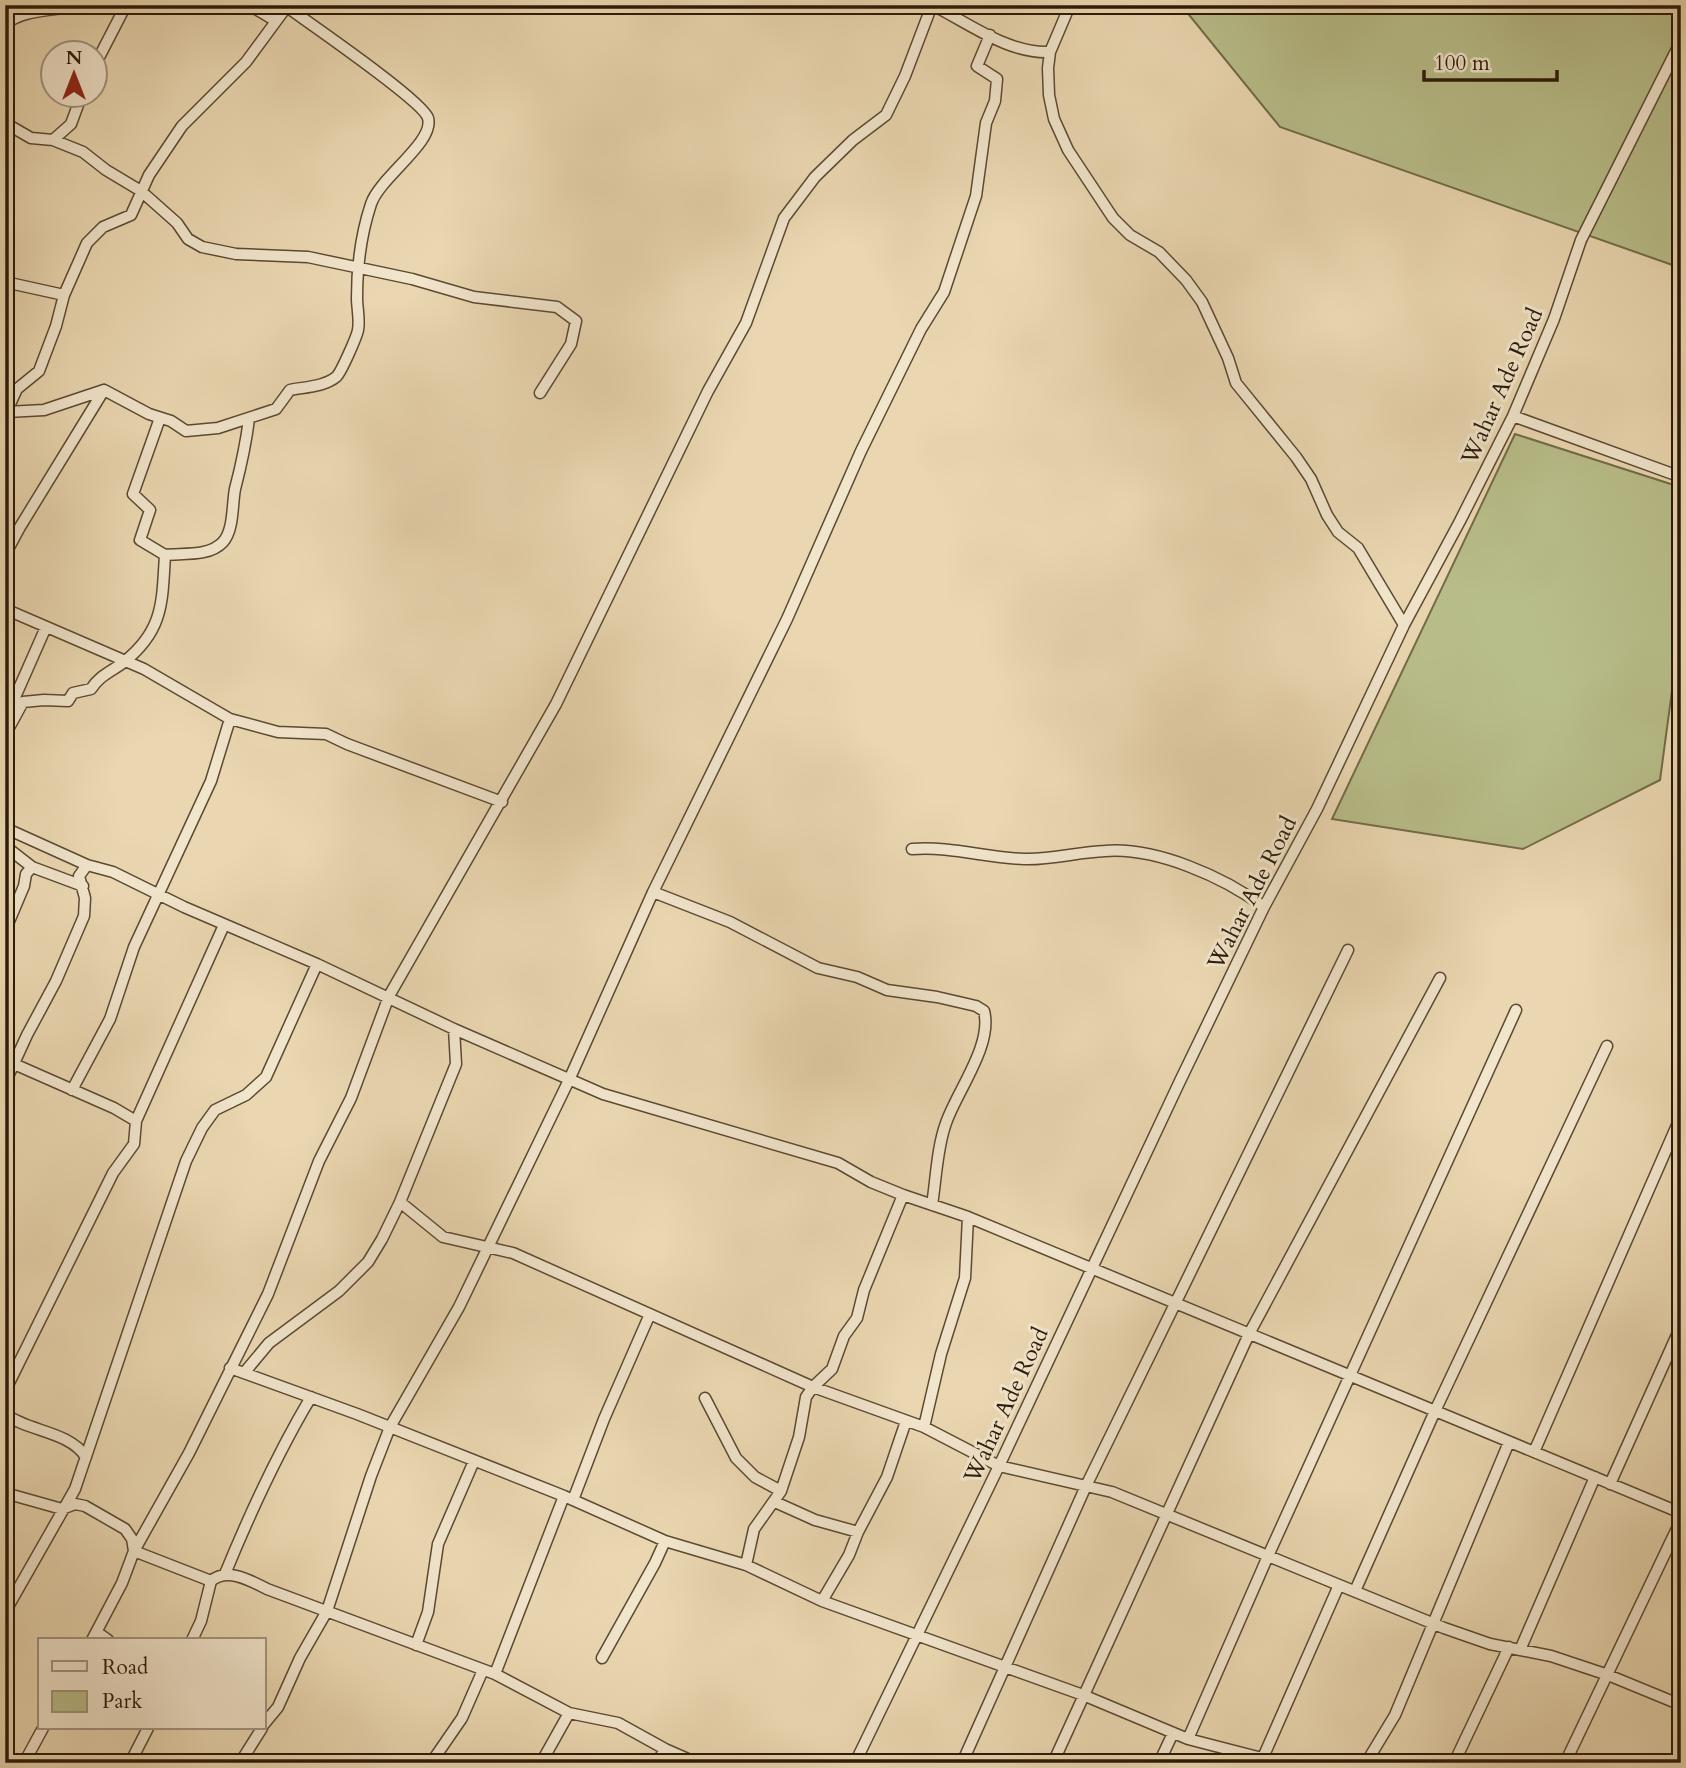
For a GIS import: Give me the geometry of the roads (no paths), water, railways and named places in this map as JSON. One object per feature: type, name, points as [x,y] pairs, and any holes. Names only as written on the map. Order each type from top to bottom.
[{"type":"street","points":[[5,24],[13,18],[30,13],[76,5]]},
{"type":"street","points":[[108,40],[126,5]]},
{"type":"street","points":[[249,5],[276,21]]},
{"type":"street","points":[[95,1636],[122,1583],[134,1551],[189,1453],[268,1294],[319,1161],[351,1098],[389,996],[502,802],[555,704],[708,391],[746,323],[785,218],[815,177],[853,140],[886,115],[905,76],[932,5],[1012,46],[1033,53],[1050,52]]},
{"type":"street","points":[[1070,5],[1050,52],[1049,95],[1054,119],[1068,150],[1113,218],[1130,234],[1159,252],[1186,280],[1202,302],[1228,358],[1236,383],[1296,457],[1311,479],[1327,515],[1338,532],[1358,548],[1404,625]]},
{"type":"street","points":[[288,6],[393,84],[428,114],[430,126],[424,139],[384,181],[373,199],[365,222],[358,267],[358,330],[337,377],[320,384],[290,390],[275,409],[218,428],[186,431],[172,421],[149,414],[104,390],[44,410],[6,413],[10,393],[39,371],[64,295],[87,243],[103,227],[131,215],[156,164],[182,126],[246,62],[276,21],[288,6]]},
{"type":"street","points":[[266,1722],[278,1707],[300,1658],[327,1611],[390,1427],[459,1307],[569,1080],[653,891],[787,619],[861,451],[921,329],[944,292],[976,196],[986,123],[995,101],[997,79],[977,66],[990,35]]},
{"type":"street","name":"Wahar Ade Road","points":[[855,1763],[1264,907],[1317,809],[1404,625],[1513,416],[1555,319],[1581,240],[1681,41]]},
{"type":"street","points":[[53,141],[71,124],[77,108]]},
{"type":"street","points":[[5,123],[31,138],[53,141],[83,152],[106,170],[141,191],[177,223],[188,239],[202,247],[236,254],[308,257],[412,279],[474,297],[557,307],[576,321],[571,344],[540,393]]},
{"type":"street","points":[[5,282],[64,295]]},
{"type":"street","points":[[5,555],[104,390]]},
{"type":"street","points":[[1513,416],[1681,477]]},
{"type":"street","points":[[160,418],[133,494],[150,510],[140,540],[165,555],[206,552],[223,542],[233,515],[249,419]]},
{"type":"street","points":[[5,735],[23,702],[68,701],[73,693],[91,689],[98,678],[125,661],[156,627],[162,604],[165,555]]},
{"type":"street","points":[[5,609],[125,661],[230,719],[278,732],[326,734],[502,802]]},
{"type":"street","points":[[5,720],[46,627]]},
{"type":"street","points":[[72,1090],[110,1019],[134,947],[211,781],[230,719]]},
{"type":"street","points":[[5,828],[87,865],[113,872],[224,925],[389,996],[454,1029],[569,1080],[615,1098],[838,1164],[871,1182],[968,1217],[1681,1513]]},
{"type":"street","points":[[5,846],[32,867],[83,886]]},
{"type":"street","points":[[912,849],[949,848],[1000,858],[1029,859],[1106,850],[1163,858],[1231,886],[1264,907]]},
{"type":"street","points":[[5,1083],[10,1062],[56,981],[84,916],[85,898],[79,877],[87,865]]},
{"type":"street","points":[[5,930],[24,886],[26,874],[32,867]]},
{"type":"street","points":[[653,891],[730,922],[818,968],[857,978],[887,990],[950,1000],[976,1006],[984,1011],[987,1022],[983,1041],[945,1125],[932,1205]]},
{"type":"street","points":[[5,1391],[113,1173],[134,1144],[135,1121],[224,925]]},
{"type":"street","points":[[962,1763],[1086,1486],[1348,950]]},
{"type":"street","points":[[5,1612],[75,1489],[186,1161],[202,1128],[215,1110],[246,1095],[266,1077],[317,964]]},
{"type":"street","points":[[1053,1763],[1249,1334],[1440,978]]},
{"type":"street","points":[[1188,1739],[1268,1556],[1517,1010]]},
{"type":"street","points":[[244,1373],[269,1343],[339,1292],[368,1262],[400,1202],[456,1064],[454,1029]]},
{"type":"street","points":[[1354,1591],[1435,1411],[1607,1046]]},
{"type":"street","points":[[10,1062],[114,1108],[135,1121]]},
{"type":"street","points":[[1534,1452],[1681,1116]]},
{"type":"street","points":[[746,1565],[754,1529],[781,1491],[799,1437],[806,1397],[832,1369],[844,1336],[857,1318],[864,1290],[903,1195]]},
{"type":"street","points":[[400,1202],[443,1237],[513,1253],[813,1387],[924,1427],[999,1465],[1112,1492],[1434,1624],[1490,1644],[1552,1656],[1608,1675],[1681,1705]]},
{"type":"street","points":[[924,1427],[941,1354],[965,1278],[968,1217]]},
{"type":"street","points":[[495,1674],[568,1498],[650,1314]]},
{"type":"street","points":[[1610,1484],[1681,1326]]},
{"type":"street","points":[[230,1368],[390,1427],[568,1498],[664,1541],[746,1565],[822,1601],[1083,1695],[1188,1739],[1281,1763]]},
{"type":"street","points":[[134,1551],[211,1581],[225,1574],[260,1491],[310,1397]]},
{"type":"street","points":[[705,1398],[736,1458],[755,1477],[781,1491]]},
{"type":"street","points":[[5,1414],[15,1422],[79,1447],[86,1457]]},
{"type":"street","points":[[822,1601],[849,1555],[887,1477],[906,1421]]},
{"type":"street","points":[[1366,1763],[1395,1715],[1509,1441]]},
{"type":"street","points":[[416,1645],[428,1612],[438,1544],[474,1461]]},
{"type":"street","points":[[1520,1650],[1594,1477]]},
{"type":"street","points":[[5,1493],[62,1509],[75,1504],[85,1506],[125,1529],[132,1539],[134,1551]]},
{"type":"street","points":[[775,1502],[815,1520],[858,1532]]},
{"type":"street","points":[[1565,1763],[1681,1520]]},
{"type":"street","points":[[602,1658],[664,1541]]},
{"type":"street","points":[[225,1574],[249,1580],[495,1674],[569,1713],[618,1724],[697,1763]]},
{"type":"street","points":[[193,1638],[201,1621],[211,1581]]},
{"type":"street","points":[[1262,1760],[1339,1585]]},
{"type":"street","points":[[1454,1763],[1509,1647]]},
{"type":"street","points":[[431,1763],[462,1718],[483,1670]]},
{"type":"street","points":[[541,1763],[569,1713]]},
{"type":"street","points":[[24,1763],[42,1730]]},
{"type":"street","points":[[130,1763],[147,1730]]},
{"type":"street","points":[[240,1763],[261,1730]]},
{"type":"street","points":[[1159,1763],[1173,1733]]},
{"type":"street","points":[[657,1763],[665,1749]]}]
